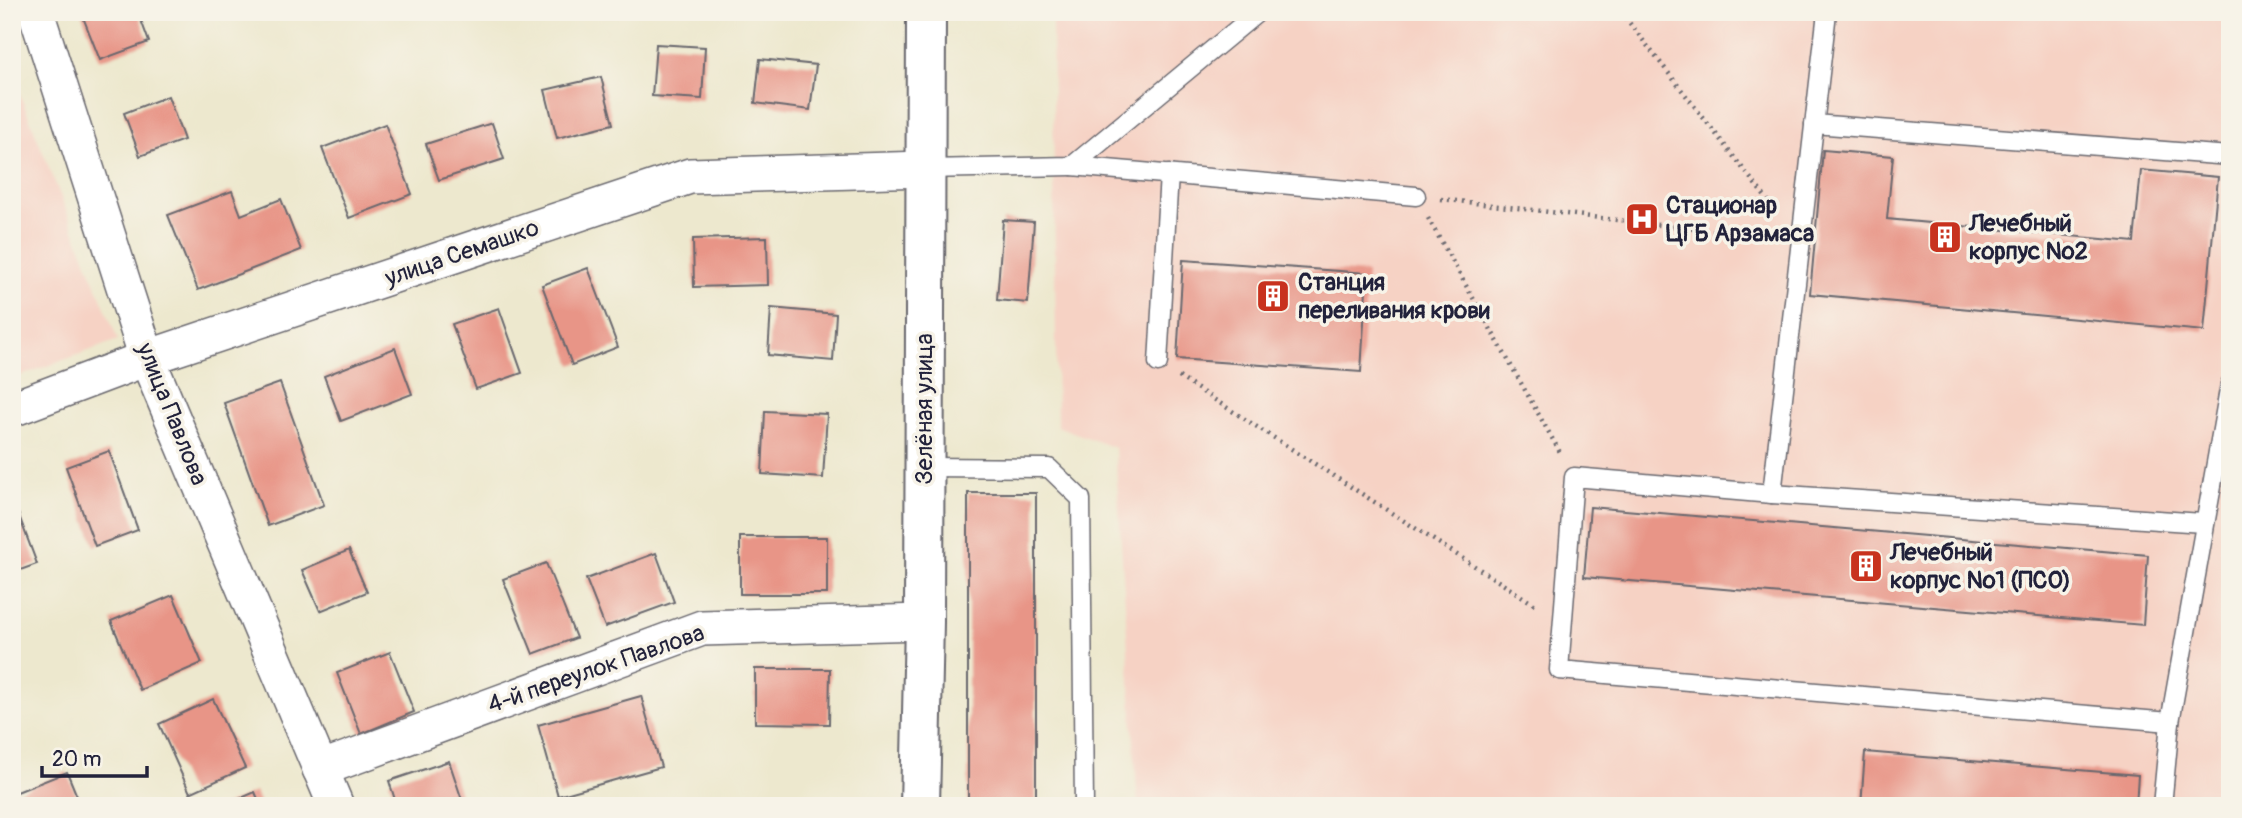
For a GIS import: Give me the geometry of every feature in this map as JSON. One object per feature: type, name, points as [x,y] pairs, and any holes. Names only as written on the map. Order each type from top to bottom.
[{"type":"street","name":"улица Павлова","points":[[36,12],[147,358],[336,806]]},
{"type":"street","name":"Зелёная улица","points":[[920,806],[924,622],[926,12]]},
{"type":"street","name":"улица Семашко","points":[[12,409],[147,358],[690,176],[925,169]]},
{"type":"street","name":"4-й переулок Павлова","points":[[320,769],[702,628],[924,622]]},
{"type":"lane","points":[[1072,166],[1258,12]]},
{"type":"lane","points":[[1772,494],[1827,12]]},
{"type":"lane","points":[[1814,124],[2230,156]]},
{"type":"lane","points":[[925,169],[1072,166],[1416,196]]},
{"type":"lane","points":[[1157,363],[1169,174]]},
{"type":"lane","points":[[2162,806],[2170,722],[2203,523],[2230,384]]},
{"type":"lane","points":[[924,467],[1049,468],[1080,499],[1084,806]]},
{"type":"lane","points":[[2170,722],[1559,670],[1574,477],[1772,494],[2203,523]]},
{"type":"path","points":[[1621,12],[1801,242]]},
{"type":"path","points":[[1416,196],[1801,242]]},
{"type":"path","points":[[1416,196],[1574,477]]},
{"type":"path","points":[[1157,363],[1563,622]]},
{"type":"shaded area","name":"Стационар ЦГБ Арзамаса","points":[[1052,12],[2230,12],[2230,806],[1138,806],[1115,448],[1057,426]]},
{"type":"shaded area","points":[[12,75],[118,340],[12,379]]},
{"type":"building","points":[[81,12],[138,12],[149,42],[100,60]]},
{"type":"building","points":[[656,44],[705,47],[702,99],[652,96]]},
{"type":"building","points":[[760,59],[816,65],[810,110],[755,103]]},
{"type":"building","points":[[601,77],[613,124],[557,138],[545,90]]},
{"type":"building","points":[[168,96],[184,140],[140,156],[124,113]]},
{"type":"building","points":[[492,123],[504,159],[439,180],[426,144]]},
{"type":"building","points":[[385,124],[412,194],[349,218],[322,148]]},
{"type":"building","name":"Лечебный корпус №2","points":[[1823,150],[1893,156],[1887,219],[2134,242],[2141,170],[2218,177],[2204,331],[1810,294]]},
{"type":"building","points":[[232,191],[241,215],[281,199],[301,250],[198,290],[168,215]]},
{"type":"building","points":[[1003,220],[1034,222],[1028,303],[997,300]]},
{"type":"building","points":[[767,237],[768,285],[694,287],[693,239]]},
{"type":"building","name":"Станция переливания крови","points":[[1183,260],[1367,273],[1361,372],[1177,359]]},
{"type":"building","points":[[588,268],[618,347],[572,365],[542,285]]},
{"type":"building","points":[[499,308],[522,373],[476,389],[452,324]]},
{"type":"building","points":[[771,308],[836,314],[833,361],[768,355]]},
{"type":"building","points":[[395,348],[412,394],[341,421],[324,376]]},
{"type":"building","points":[[280,383],[324,505],[268,526],[224,403]]},
{"type":"building","points":[[765,411],[827,414],[823,478],[762,474]]},
{"type":"building","points":[[109,451],[138,530],[95,546],[66,467]]},
{"type":"building","points":[[968,493],[1036,493],[1036,806],[968,806]]},
{"type":"building","points":[[12,497],[37,564],[12,573]]},
{"type":"building","name":"Лечебный корпус №1 (ПСО)","points":[[1590,507],[2148,555],[2143,625],[1584,577]]},
{"type":"building","points":[[740,537],[827,537],[827,594],[740,594]]},
{"type":"building","points":[[349,550],[367,592],[320,611],[302,570]]},
{"type":"building","points":[[656,553],[674,602],[605,627],[586,579]]},
{"type":"building","points":[[546,563],[576,638],[533,654],[503,579]]},
{"type":"building","points":[[173,595],[202,663],[140,690],[111,621]]},
{"type":"building","points":[[390,652],[414,712],[361,734],[337,673]]},
{"type":"building","points":[[755,669],[830,669],[829,724],[755,723]]},
{"type":"building","points":[[641,696],[661,767],[558,796],[538,725]]},
{"type":"building","points":[[213,699],[245,768],[190,793],[159,724]]},
{"type":"building","points":[[1865,752],[2138,775],[2136,806],[1861,806]]},
{"type":"building","points":[[449,761],[464,806],[397,806],[389,781]]},
{"type":"building","points":[[67,772],[81,806],[12,806],[12,794]]},
{"type":"building","points":[[255,792],[261,806],[223,806]]},
{"type":"place","name":"Стационар ЦГБ Арзамаса","points":[[1642,219]]},
{"type":"place","name":"Лечебный корпус №2","points":[[1945,237]]},
{"type":"place","name":"Станция переливания крови","points":[[1273,296]]},
{"type":"place","name":"Лечебный корпус №1 (ПСО)","points":[[1866,566]]}]
